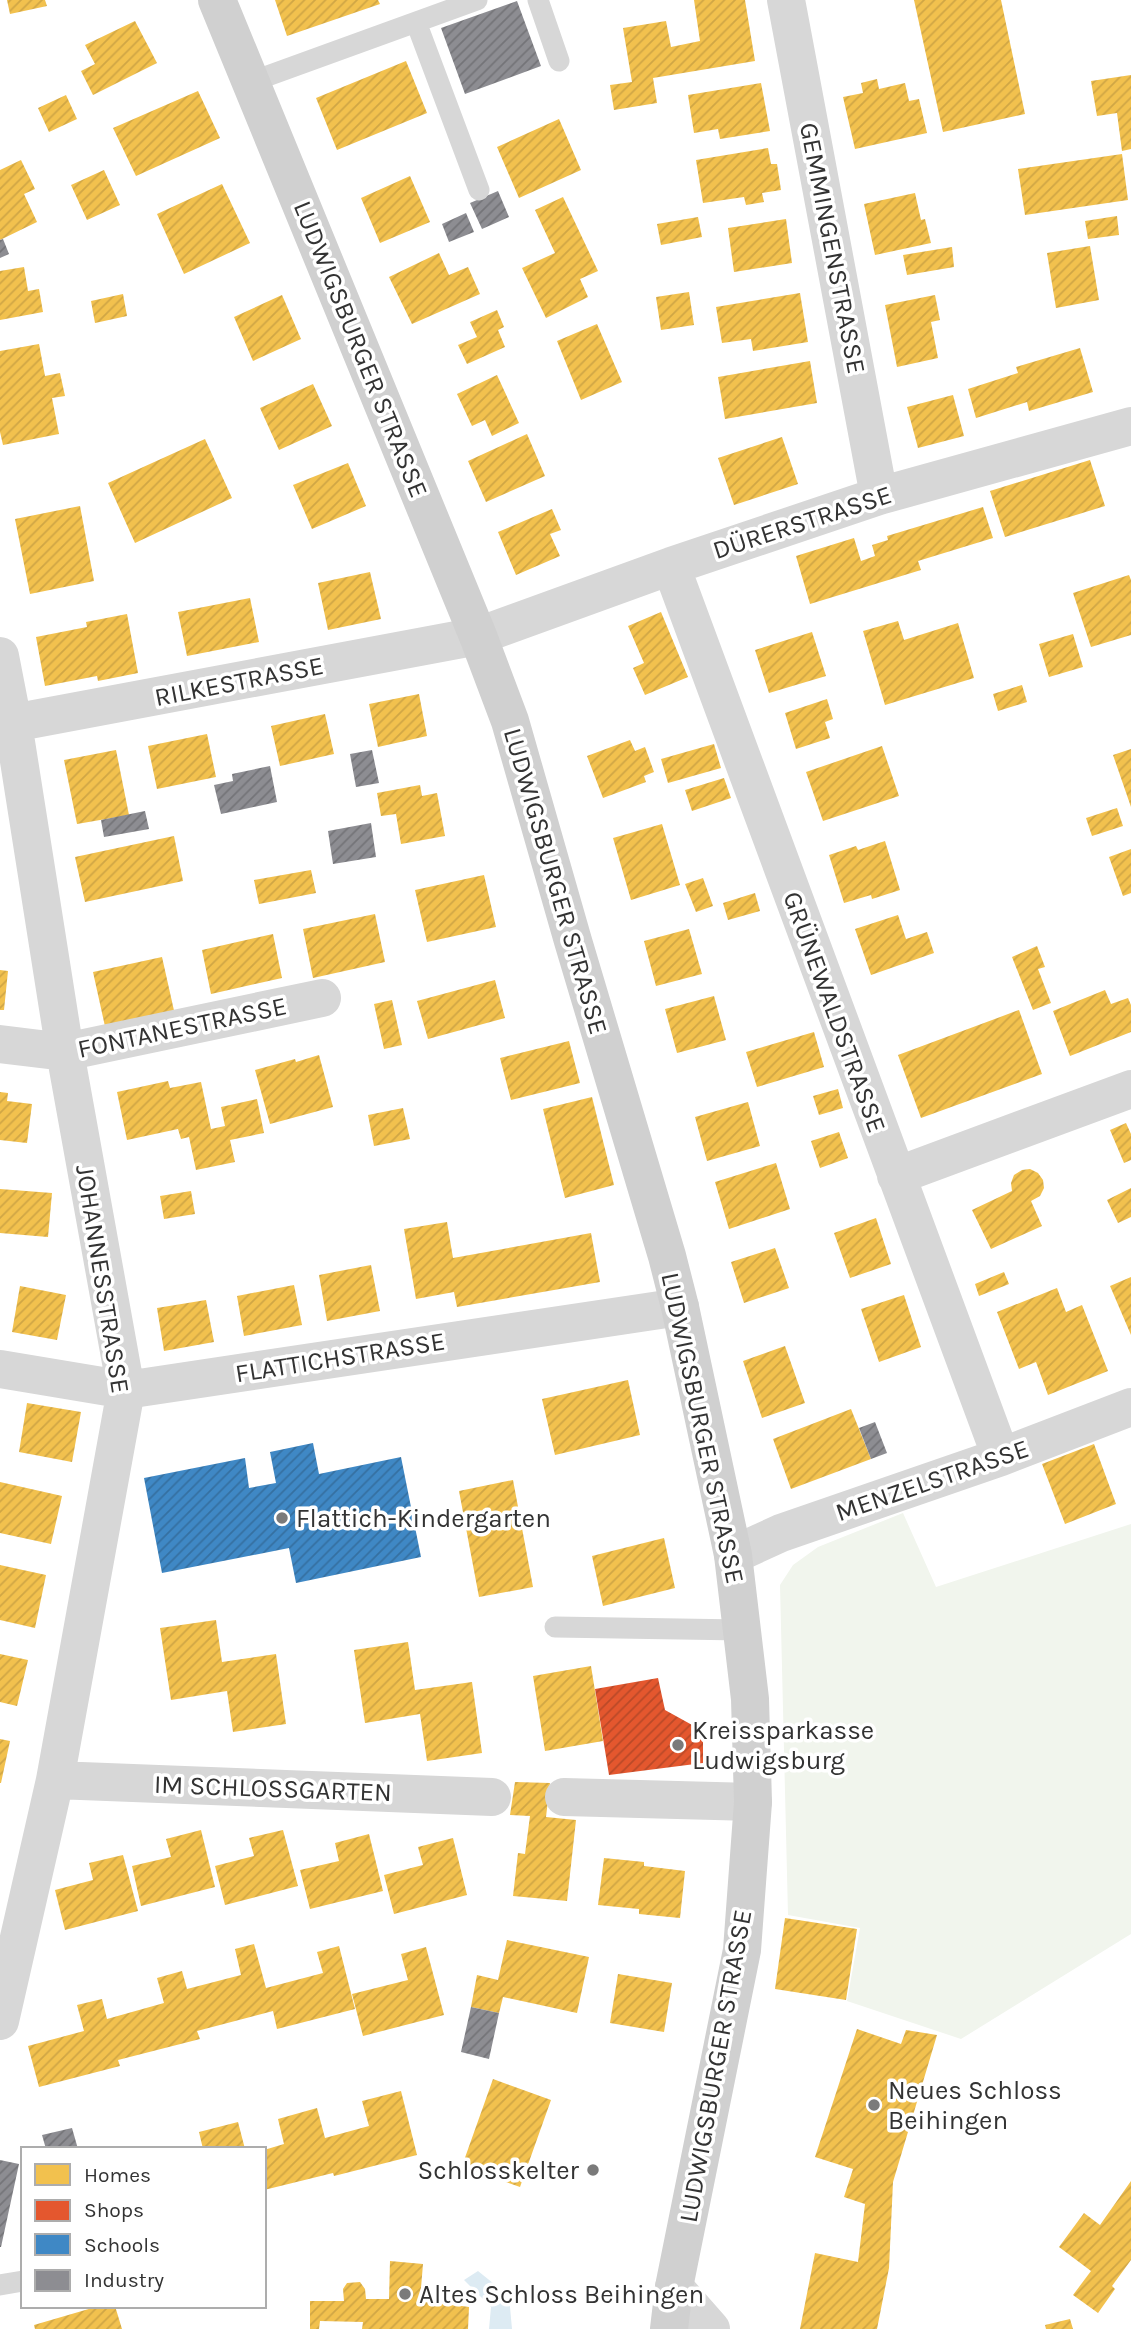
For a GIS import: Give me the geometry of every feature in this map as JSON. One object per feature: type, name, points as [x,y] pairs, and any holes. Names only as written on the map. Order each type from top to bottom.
[{"type":"main road","name":"LUDWIGSBURGER STRASSE","points":[[217,0],[478,636],[510,721],[667,1256],[733,1555],[750,1699],[753,1801],[742,1950],[674,2287],[669,2329]]},
{"type":"street","name":"GEMMINGENSTRASSE","points":[[786,0],[879,496]]},
{"type":"street","name":"DÜRERSTRASSE","points":[[478,636],[671,566],[879,496],[1131,426]]},
{"type":"street","name":"GRÜNEWALDSTRASSE","points":[[671,566],[1001,1457]]},
{"type":"street","name":"RILKESTRASSE","points":[[6,723],[478,636]]},
{"type":"street","name":"JOHANNESSTRASSE","points":[[0,656],[6,723],[126,1390],[55,1780],[0,2021]]},
{"type":"street","name":"FONTANESTRASSE","points":[[0,1044],[65,1052],[322,998]]},
{"type":"street","points":[[896,1176],[1131,1089]]},
{"type":"street","name":"FLATTICHSTRASSE","points":[[0,1369],[126,1390],[680,1307]]},
{"type":"street","name":"MENZELSTRASSE","points":[[733,1555],[781,1533],[1001,1457],[1131,1407]]},
{"type":"street","name":"IM SCHLOSSGARTEN","points":[[55,1780],[492,1797]]},
{"type":"street","points":[[564,1797],[753,1801]]},
{"type":"street","points":[[674,2287],[711,2329]]},
{"type":"lane","points":[[251,82],[477,0]]},
{"type":"lane","points":[[538,0],[559,61]]},
{"type":"lane","points":[[416,22],[479,190]]},
{"type":"lane","points":[[555,1627],[742,1630]]},
{"type":"lane","points":[[0,2285],[21,2281]]},
{"type":"shaded area","points":[[903,1513],[936,1587],[1131,1524],[1131,1934],[961,2039],[847,2001],[860,1928],[788,1915],[780,1585],[793,1565],[818,1547]]},
{"type":"shaded area","points":[[478,2271],[509,2296],[512,2329],[489,2329],[491,2307],[464,2280]]},
{"type":"building: Homes","points":[[7,0],[45,0],[47,6],[10,14]]},
{"type":"building: Homes","points":[[275,0],[378,0],[380,4],[287,36]]},
{"type":"building: Homes","points":[[694,0],[745,0],[755,61],[653,78],[657,103],[614,110],[610,85],[632,82],[623,28],[666,21],[671,47],[700,41]]},
{"type":"building: Homes","points":[[914,0],[1001,0],[1025,114],[943,132]]},
{"type":"building: Homes","points":[[135,21],[157,63],[93,95],[81,71],[95,64],[85,45]]},
{"type":"building: Homes","points":[[406,61],[427,113],[337,150],[316,98]]},
{"type":"building: Homes","points":[[1131,75],[1131,149],[1122,151],[1117,113],[1097,116],[1091,81]]},
{"type":"building: Homes","points":[[877,79],[879,89],[905,83],[909,101],[919,99],[927,133],[855,149],[843,97],[863,93],[861,83]]},
{"type":"building: Homes","points":[[761,83],[770,131],[720,139],[718,129],[694,133],[688,95]]},
{"type":"building: Homes","points":[[198,91],[220,138],[136,176],[113,128]]},
{"type":"building: Homes","points":[[66,95],[77,119],[49,132],[38,108]]},
{"type":"building: Homes","points":[[559,119],[581,170],[519,198],[497,147]]},
{"type":"building: Homes","points":[[768,148],[771,164],[777,164],[781,190],[762,193],[764,202],[746,205],[744,197],[703,203],[696,160]]},
{"type":"building: Homes","points":[[1122,154],[1128,200],[1025,215],[1018,169]]},
{"type":"building: Homes","points":[[21,160],[35,189],[24,194],[37,222],[0,240],[0,170]]},
{"type":"building: Homes","points":[[104,170],[120,205],[87,220],[71,185]]},
{"type":"building: Homes","points":[[410,176],[430,222],[380,243],[361,198]]},
{"type":"building: Homes","points":[[222,184],[250,243],[184,274],[157,214]]},
{"type":"building: Homes","points":[[915,193],[921,220],[925,219],[931,243],[875,255],[864,204]]},
{"type":"building: Homes","points":[[563,197],[598,271],[580,279],[588,297],[546,318],[522,268],[555,253],[535,210]]},
{"type":"building: Homes","points":[[1117,216],[1119,235],[1088,239],[1085,221]]},
{"type":"building: Homes","points":[[698,217],[702,237],[661,245],[657,224]]},
{"type":"building: Homes","points":[[786,219],[792,263],[734,272],[728,228]]},
{"type":"building: Homes","points":[[1090,246],[1099,300],[1056,308],[1047,253]]},
{"type":"building: Homes","points":[[952,247],[954,267],[907,275],[903,255]]},
{"type":"building: Homes","points":[[439,253],[449,275],[468,267],[480,294],[412,324],[389,277]]},
{"type":"building: Homes","points":[[24,267],[28,291],[39,289],[43,312],[0,320],[0,271]]},
{"type":"building: Homes","points":[[689,292],[694,325],[661,330],[656,297]]},
{"type":"building: Homes","points":[[800,293],[808,342],[753,351],[751,339],[722,343],[716,307]]},
{"type":"building: Homes","points":[[123,294],[127,316],[95,323],[91,301]]},
{"type":"building: Homes","points":[[282,295],[301,339],[253,361],[234,317]]},
{"type":"building: Homes","points":[[935,295],[940,320],[931,322],[938,358],[897,367],[885,305]]},
{"type":"building: Homes","points":[[497,310],[504,327],[498,330],[505,347],[467,364],[458,345],[477,337],[470,322]]},
{"type":"building: Homes","points":[[597,324],[622,382],[581,400],[557,341]]},
{"type":"building: Homes","points":[[39,344],[45,376],[60,373],[65,396],[52,398],[59,434],[3,445],[0,432],[0,351]]},
{"type":"building: Homes","points":[[1080,348],[1093,392],[1029,411],[1027,402],[976,418],[968,389],[1018,373],[1016,367]]},
{"type":"building: Homes","points":[[810,361],[817,403],[725,419],[718,377]]},
{"type":"building: Homes","points":[[497,375],[519,423],[492,436],[485,420],[472,426],[457,394]]},
{"type":"building: Homes","points":[[313,384],[332,426],[279,450],[260,408]]},
{"type":"building: Homes","points":[[953,395],[964,436],[918,448],[907,407]]},
{"type":"building: Homes","points":[[527,434],[545,476],[486,502],[468,461]]},
{"type":"building: Homes","points":[[782,437],[798,484],[734,505],[718,458]]},
{"type":"building: Homes","points":[[205,439],[232,498],[135,543],[108,483]]},
{"type":"building: Homes","points":[[1090,460],[1105,506],[1005,537],[990,491]]},
{"type":"building: Homes","points":[[348,463],[366,506],[312,529],[293,485]]},
{"type":"building: Homes","points":[[80,506],[94,581],[30,594],[15,519]]},
{"type":"building: Homes","points":[[983,507],[993,538],[918,561],[921,570],[810,604],[796,556],[854,538],[861,561],[875,556],[872,545],[888,540],[887,536]]},
{"type":"building: Homes","points":[[552,509],[561,530],[550,534],[560,556],[516,575],[498,532]]},
{"type":"building: Homes","points":[[370,572],[381,619],[328,630],[318,583]]},
{"type":"building: Homes","points":[[1129,575],[1131,635],[1091,647],[1073,593]]},
{"type":"building: Homes","points":[[250,598],[259,642],[187,656],[178,612]]},
{"type":"building: Homes","points":[[661,612],[688,677],[645,695],[633,668],[644,663],[628,626]]},
{"type":"building: Homes","points":[[127,614],[138,673],[98,681],[97,676],[45,686],[36,637],[87,627],[86,622]]},
{"type":"building: Homes","points":[[898,621],[904,640],[958,623],[974,678],[885,705],[863,631]]},
{"type":"building: Homes","points":[[812,632],[826,676],[769,693],[755,650]]},
{"type":"building: Homes","points":[[1073,634],[1083,667],[1049,677],[1039,644]]},
{"type":"building: Homes","points":[[1022,685],[1027,702],[998,711],[993,694]]},
{"type":"building: Homes","points":[[419,694],[427,736],[378,747],[369,704]]},
{"type":"building: Homes","points":[[827,699],[833,719],[825,722],[830,738],[796,749],[785,713]]},
{"type":"building: Homes","points":[[325,714],[334,754],[280,766],[271,726]]},
{"type":"building: Homes","points":[[207,734],[216,777],[157,789],[148,746]]},
{"type":"building: Homes","points":[[630,740],[635,751],[645,747],[654,772],[644,776],[646,782],[603,798],[587,756]]},
{"type":"building: Homes","points":[[714,744],[721,768],[668,783],[661,759]]},
{"type":"building: Homes","points":[[882,746],[899,796],[823,821],[806,772]]},
{"type":"building: Homes","points":[[1131,749],[1131,807],[1113,755]]},
{"type":"building: Homes","points":[[116,750],[129,815],[77,824],[64,760]]},
{"type":"building: Homes","points":[[724,778],[731,798],[692,811],[685,790]]},
{"type":"building: Homes","points":[[420,785],[422,796],[437,793],[445,836],[401,844],[396,814],[381,816],[377,793]]},
{"type":"building: Homes","points":[[1117,808],[1123,826],[1092,836],[1086,818]]},
{"type":"building: Homes","points":[[662,824],[680,885],[631,900],[613,838]]},
{"type":"building: Homes","points":[[174,836],[183,881],[85,902],[75,857]]},
{"type":"building: Homes","points":[[885,841],[900,890],[872,899],[871,895],[844,903],[829,855],[856,846],[858,850]]},
{"type":"building: Homes","points":[[1131,849],[1131,893],[1123,896],[1109,857]]},
{"type":"building: Homes","points":[[311,870],[316,893],[259,904],[254,880]]},
{"type":"building: Homes","points":[[484,875],[496,927],[427,942],[415,890]]},
{"type":"building: Homes","points":[[703,878],[713,906],[696,912],[685,884]]},
{"type":"building: Homes","points":[[755,893],[760,911],[728,920],[723,903]]},
{"type":"building: Homes","points":[[375,914],[385,962],[313,978],[303,929]]},
{"type":"building: Homes","points":[[898,915],[906,939],[927,932],[934,953],[871,975],[855,929]]},
{"type":"building: Homes","points":[[689,929],[702,974],[656,986],[644,941]]},
{"type":"building: Homes","points":[[273,934],[282,978],[211,994],[202,950]]},
{"type":"building: Homes","points":[[1037,946],[1045,967],[1038,969],[1051,1003],[1033,1010],[1012,957]]},
{"type":"building: Homes","points":[[162,957],[175,1015],[106,1031],[93,972]]},
{"type":"building: Homes","points":[[0,970],[8,971],[4,1010],[0,1010]]},
{"type":"building: Homes","points":[[495,980],[505,1018],[428,1039],[417,1001]]},
{"type":"building: Homes","points":[[1105,990],[1111,1004],[1128,998],[1131,1005],[1131,1032],[1070,1056],[1053,1011]]},
{"type":"building: Homes","points":[[714,996],[726,1040],[677,1053],[665,1009]]},
{"type":"building: Homes","points":[[392,1000],[402,1045],[384,1049],[374,1004]]},
{"type":"building: Homes","points":[[1019,1010],[1042,1074],[921,1118],[898,1055]]},
{"type":"building: Homes","points":[[814,1032],[824,1067],[757,1087],[746,1052]]},
{"type":"building: Homes","points":[[569,1041],[580,1083],[511,1100],[500,1058]]},
{"type":"building: Homes","points":[[319,1055],[333,1107],[270,1124],[255,1070]]},
{"type":"building: Homes","points":[[168,1081],[170,1088],[201,1082],[211,1129],[225,1126],[221,1107],[257,1099],[264,1133],[230,1140],[235,1162],[196,1170],[189,1137],[181,1139],[178,1129],[127,1140],[117,1092]]},
{"type":"building: Homes","points":[[838,1089],[843,1108],[819,1115],[813,1096]]},
{"type":"building: Homes","points":[[0,1092],[8,1093],[7,1101],[32,1104],[27,1143],[0,1140]]},
{"type":"building: Homes","points":[[592,1097],[614,1185],[565,1198],[543,1109]]},
{"type":"building: Homes","points":[[748,1102],[760,1146],[707,1161],[695,1117]]},
{"type":"building: Homes","points":[[403,1108],[410,1139],[374,1146],[368,1115]]},
{"type":"building: Homes","points":[[1126,1123],[1131,1134],[1131,1160],[1124,1163],[1110,1130]]},
{"type":"building: Homes","points":[[839,1132],[848,1158],[820,1168],[811,1141]]},
{"type":"building: Homes","points":[[776,1163],[790,1209],[729,1229],[715,1182]]},
{"type":"building: Homes","points":[[1030,1169],[1038,1173],[1043,1180],[1044,1188],[1040,1196],[1031,1201],[1042,1226],[991,1249],[972,1210],[1012,1191],[1014,1175]]},
{"type":"building: Homes","points":[[1131,1188],[1131,1217],[1118,1223],[1107,1200]]},
{"type":"building: Homes","points":[[0,1189],[52,1193],[48,1237],[0,1233]]},
{"type":"building: Homes","points":[[191,1191],[195,1214],[164,1219],[160,1196]]},
{"type":"building: Homes","points":[[876,1218],[891,1264],[850,1278],[834,1233]]},
{"type":"building: Homes","points":[[447,1222],[453,1258],[591,1233],[600,1282],[457,1307],[454,1292],[416,1299],[404,1229]]},
{"type":"building: Homes","points":[[775,1248],[789,1288],[744,1303],[731,1262]]},
{"type":"building: Homes","points":[[371,1265],[380,1311],[327,1321],[319,1275]]},
{"type":"building: Homes","points":[[1004,1272],[1009,1284],[979,1296],[975,1284]]},
{"type":"building: Homes","points":[[1131,1277],[1131,1335],[1110,1286]]},
{"type":"building: Homes","points":[[294,1285],[302,1325],[244,1336],[237,1296]]},
{"type":"building: Homes","points":[[20,1286],[66,1295],[57,1340],[12,1332]]},
{"type":"building: Homes","points":[[1057,1288],[1066,1312],[1082,1305],[1108,1371],[1048,1395],[1036,1362],[1019,1369],[997,1312]]},
{"type":"building: Homes","points":[[904,1295],[921,1347],[879,1362],[861,1309]]},
{"type":"building: Homes","points":[[206,1300],[214,1342],[164,1351],[157,1308]]},
{"type":"building: Homes","points":[[785,1346],[805,1403],[762,1418],[743,1361]]},
{"type":"building: Homes","points":[[628,1380],[640,1435],[555,1455],[542,1399]]},
{"type":"building: Homes","points":[[27,1403],[81,1412],[72,1462],[19,1452]]},
{"type":"building: Homes","points":[[851,1409],[871,1459],[791,1489],[773,1439]]},
{"type":"building: Homes","points":[[1094,1444],[1116,1504],[1065,1524],[1042,1464]]},
{"type":"building: Homes","points":[[513,1480],[533,1587],[479,1597],[459,1491]]},
{"type":"building: Homes","points":[[0,1482],[62,1496],[51,1544],[0,1533]]},
{"type":"building: Homes","points":[[664,1538],[675,1588],[603,1606],[592,1556]]},
{"type":"building: Homes","points":[[0,1565],[46,1575],[35,1628],[0,1620]]},
{"type":"building: Homes","points":[[216,1620],[222,1662],[276,1654],[286,1724],[233,1732],[227,1691],[171,1700],[160,1628]]},
{"type":"building: Homes","points":[[408,1642],[415,1690],[472,1682],[482,1753],[427,1761],[420,1714],[365,1723],[354,1650]]},
{"type":"building: Homes","points":[[0,1654],[28,1660],[17,1706],[0,1702]]},
{"type":"building: Homes","points":[[591,1666],[603,1741],[545,1751],[533,1676]]},
{"type":"building: Homes","points":[[0,1739],[10,1741],[1,1783],[0,1783]]},
{"type":"building: Homes","points":[[515,1782],[550,1783],[546,1817],[576,1820],[567,1901],[513,1896],[518,1853],[525,1854],[530,1816],[510,1815]]},
{"type":"building: Homes","points":[[201,1830],[215,1887],[141,1906],[132,1866],[171,1857],[166,1839]]},
{"type":"building: Homes","points":[[283,1830],[298,1886],[225,1905],[215,1866],[254,1856],[249,1838]]},
{"type":"building: Homes","points":[[369,1834],[383,1891],[310,1909],[300,1870],[339,1861],[335,1843]]},
{"type":"building: Homes","points":[[453,1838],[467,1895],[394,1914],[384,1875],[423,1865],[418,1847]]},
{"type":"building: Homes","points":[[123,1855],[138,1911],[65,1930],[55,1890],[93,1880],[89,1863]]},
{"type":"building: Homes","points":[[604,1858],[644,1862],[644,1866],[685,1871],[680,1918],[639,1914],[639,1909],[598,1905]]},
{"type":"building: Homes","points":[[785,1918],[857,1929],[846,2000],[775,1989]]},
{"type":"building: Homes","points":[[507,1940],[589,1957],[577,2013],[503,1997],[499,2013],[471,2007],[477,1975],[498,1980]]},
{"type":"building: Homes","points":[[254,1944],[266,1988],[323,1973],[317,1952],[339,1946],[355,2009],[277,2029],[273,2011],[197,2031],[200,2039],[118,2060],[120,2066],[39,2087],[28,2046],[84,2031],[77,2005],[102,1999],[107,2019],[164,2003],[157,1978],[182,1971],[187,1989],[241,1975],[235,1949]]},
{"type":"building: Homes","points":[[426,1947],[444,2015],[363,2036],[352,1994],[408,1980],[401,1954]]},
{"type":"building: Homes","points":[[618,1974],[672,1983],[664,2032],[610,2023]]},
{"type":"building: Homes","points":[[857,2029],[901,2044],[906,2030],[937,2035],[893,2182],[889,2268],[877,2329],[800,2329],[815,2253],[858,2262],[865,2204],[844,2197],[853,2169],[815,2157]]},
{"type":"building: Homes","points":[[493,2079],[551,2100],[520,2187],[462,2166]]},
{"type":"building: Homes","points":[[401,2091],[417,2155],[266,2190],[266,2149],[284,2144],[278,2119],[317,2108],[325,2138],[369,2126],[362,2101]]},
{"type":"building: Homes","points":[[238,2122],[244,2147],[203,2147],[199,2132]]},
{"type":"building: Homes","points":[[1131,2181],[1131,2260],[1112,2286],[1115,2289],[1098,2313],[1073,2295],[1091,2271],[1059,2247],[1084,2213],[1100,2225]]},
{"type":"building: Homes","name":"Altes Schloss Beihingen","points":[[390,2261],[423,2264],[420,2300],[469,2307],[468,2329],[362,2329],[363,2322],[320,2321],[319,2329],[310,2329],[310,2301],[344,2301],[343,2289],[347,2283],[360,2282],[365,2289],[366,2299],[389,2299]]},
{"type":"building: Homes","points":[[92,2308],[116,2308],[122,2329],[35,2329],[34,2325]]},
{"type":"building: Homes","points":[[1070,2319],[1073,2329],[1046,2329],[1045,2325]]},
{"type":"building: Shops","points":[[658,1678],[665,1710],[703,1731],[703,1763],[609,1775],[595,1689]]},
{"type":"building: Schools","name":"Flattich-Kindergarten","points":[[313,1443],[319,1474],[401,1457],[421,1557],[296,1583],[289,1548],[162,1573],[144,1478],[245,1458],[249,1488],[276,1483],[270,1452]]},
{"type":"building: Industry","points":[[517,1],[541,66],[465,94],[441,28]]},
{"type":"building: Industry","points":[[498,191],[509,217],[482,229],[470,203]]},
{"type":"building: Industry","points":[[466,213],[474,232],[449,242],[442,224]]},
{"type":"building: Industry","points":[[3,239],[9,254],[0,258],[0,240]]},
{"type":"building: Industry","points":[[372,750],[379,783],[356,787],[350,754]]},
{"type":"building: Industry","points":[[270,766],[277,802],[221,814],[214,785],[233,781],[232,774]]},
{"type":"building: Industry","points":[[145,811],[149,829],[104,837],[101,820]]},
{"type":"building: Industry","points":[[371,823],[376,857],[333,864],[328,831]]},
{"type":"building: Industry","points":[[875,1422],[887,1453],[871,1459],[859,1428]]},
{"type":"building: Industry","points":[[471,2007],[499,2013],[489,2059],[461,2052]]},
{"type":"building: Industry","points":[[72,2128],[77,2147],[45,2147],[42,2135]]},
{"type":"building: Industry","points":[[0,2160],[19,2164],[1,2247],[0,2247]]},
{"type":"place","name":"Flattich-Kindergarten","points":[[282,1518]]},
{"type":"place","name":"Kreissparkasse Ludwigsburg","points":[[678,1745]]},
{"type":"place","name":"Neues Schloss Beihingen","points":[[874,2105]]},
{"type":"place","name":"Schlosskelter","points":[[593,2170]]},
{"type":"place","name":"Altes Schloss Beihingen","points":[[405,2294]]}]
